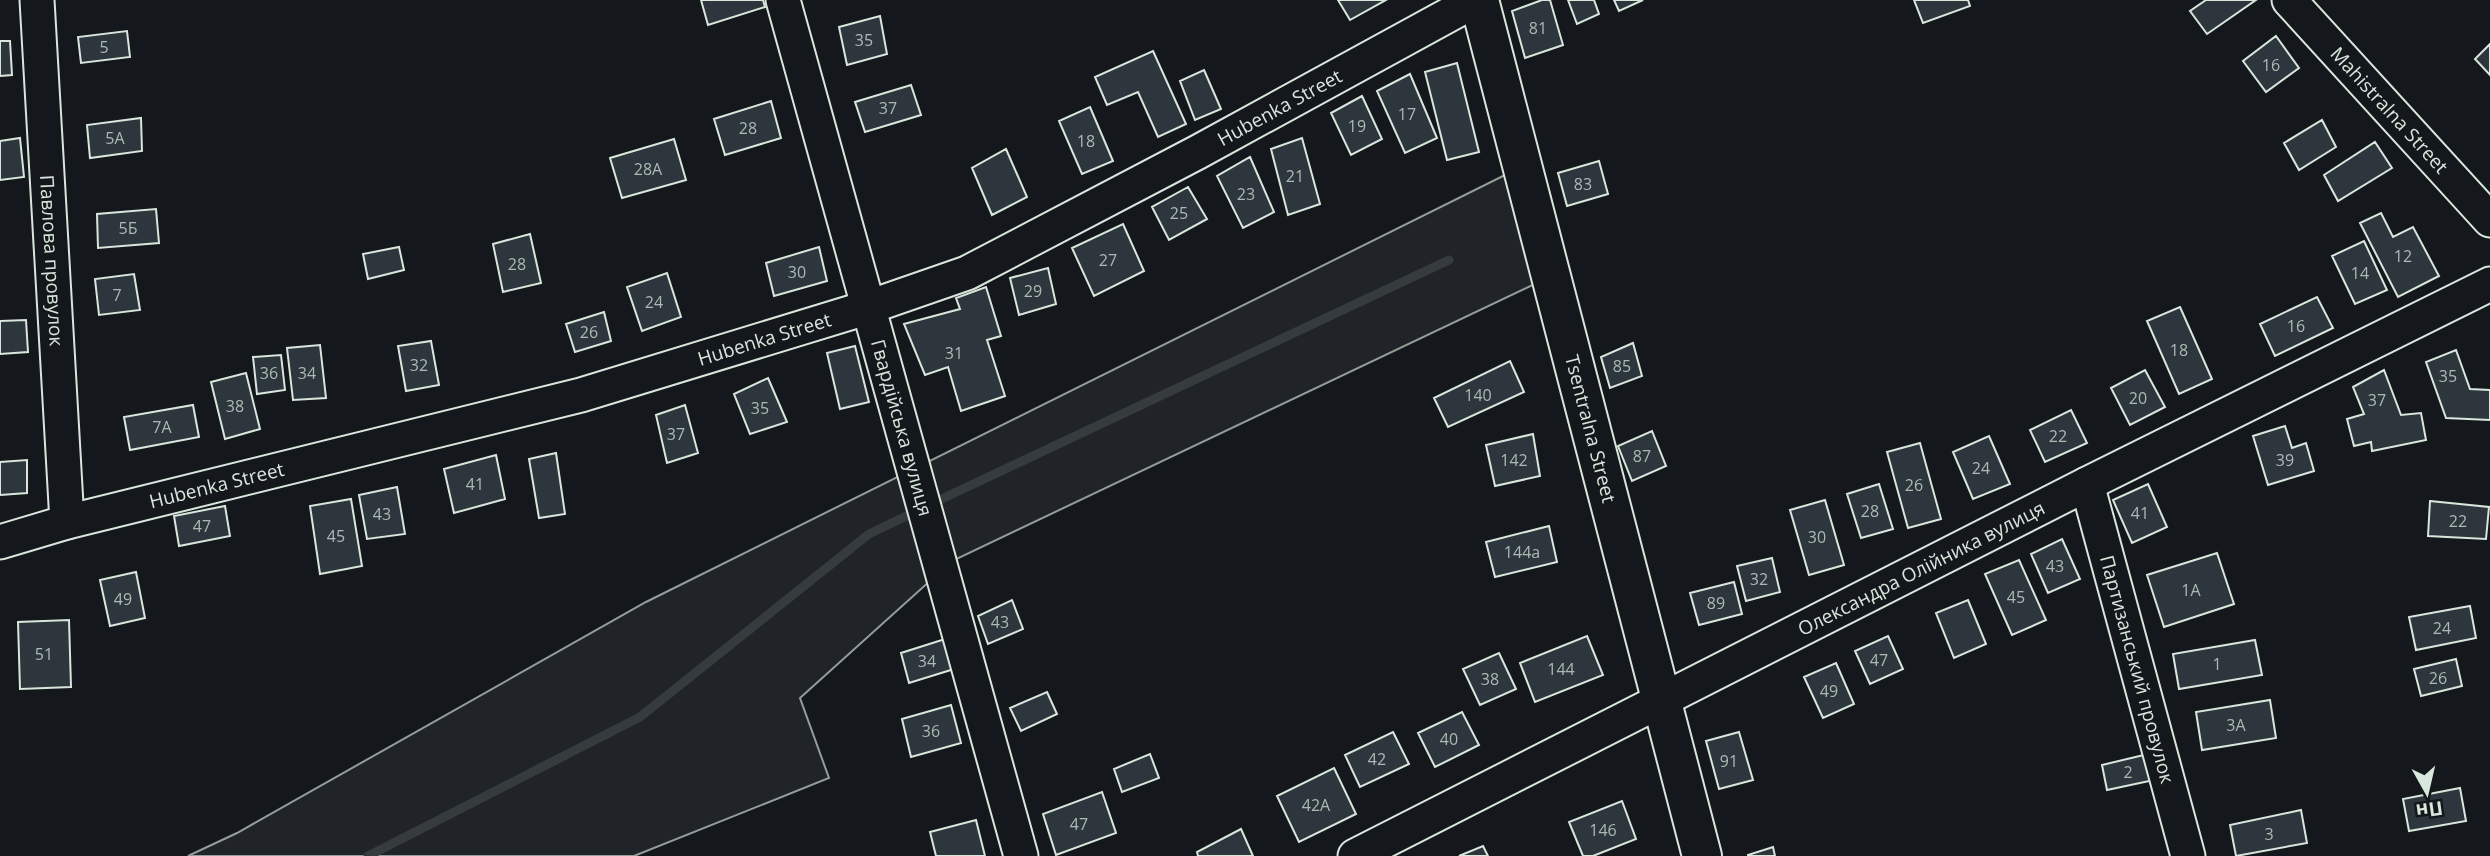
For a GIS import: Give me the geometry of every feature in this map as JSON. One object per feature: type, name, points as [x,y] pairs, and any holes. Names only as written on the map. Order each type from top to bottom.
[{"type":"main road","name":"Tsentralna Street","points":[[1478,0],[1702,856]]},
{"type":"street","name":"Павлова провулок","points":[[37,0],[67,522]]},
{"type":"street","name":"Гвардійська вулиця","points":[[783,0],[1021,856]]},
{"type":"street","name":"Hubenka Street","points":[[0,542],[67,522],[581,394],[869,307],[967,273],[1198,152],[1478,0]]},
{"type":"street","name":"Mahistralna Street","points":[[2289,0],[2490,220]]},
{"type":"street","name":"Олександра Олійника вулиця","points":[[1355,856],[2087,484],[2490,284]]},
{"type":"street","name":"Партизанський провулок","points":[[2087,484],[2188,856]]},
{"type":"shaded area","points":[[1511,172],[1539,282],[952,561],[800,698],[829,778],[634,856],[188,856],[237,833],[646,602]]},
{"type":"building","points":[[701,0],[763,0],[765,7],[708,25]]},
{"type":"building","points":[[1338,0],[1386,0],[1350,20]]},
{"type":"building","points":[[1542,0],[1550,0],[1563,45],[1525,58],[1512,11]]},
{"type":"building","points":[[1568,0],[1594,0],[1599,14],[1577,24]]},
{"type":"building","points":[[1614,0],[1643,0],[1619,11]]},
{"type":"building","points":[[1914,0],[1968,0],[1970,6],[1923,23]]},
{"type":"building","points":[[2206,0],[2256,0],[2207,34],[2190,11]]},
{"type":"building","points":[[880,16],[887,54],[847,65],[839,27]]},
{"type":"building","points":[[127,31],[130,57],[81,63],[78,37]]},
{"type":"building","points":[[2276,36],[2299,68],[2266,92],[2243,61]]},
{"type":"building","points":[[0,41],[10,41],[12,75],[0,76]]},
{"type":"building","points":[[2490,44],[2490,75],[2475,59]]},
{"type":"building","points":[[1153,51],[1186,124],[1158,137],[1138,92],[1107,105],[1095,77]]},
{"type":"building","points":[[1457,63],[1479,152],[1447,160],[1425,72]]},
{"type":"building","points":[[1204,70],[1221,109],[1195,120],[1180,81]]},
{"type":"building","points":[[1410,74],[1437,138],[1405,153],[1377,91]]},
{"type":"building","points":[[911,85],[921,115],[865,132],[855,102]]},
{"type":"building","points":[[1362,96],[1382,139],[1351,155],[1331,113]]},
{"type":"building","points":[[771,101],[781,138],[725,155],[714,119]]},
{"type":"building","points":[[1090,107],[1113,161],[1082,174],[1059,121]]},
{"type":"building","points":[[141,118],[142,151],[90,158],[87,125]]},
{"type":"building","points":[[2322,120],[2336,147],[2299,170],[2284,143]]},
{"type":"building","points":[[20,138],[24,177],[0,180],[0,141]]},
{"type":"building","points":[[1302,138],[1320,204],[1288,215],[1271,149]]},
{"type":"building","points":[[674,139],[686,180],[622,198],[610,158]]},
{"type":"building","points":[[2375,142],[2392,168],[2338,201],[2324,175]]},
{"type":"building","points":[[1006,149],[1027,197],[992,215],[972,168]]},
{"type":"building","points":[[1250,157],[1274,212],[1243,228],[1217,176]]},
{"type":"building","points":[[1599,161],[1608,194],[1567,206],[1558,173]]},
{"type":"building","points":[[1188,187],[1207,219],[1169,240],[1152,207]]},
{"type":"building","points":[[156,209],[159,243],[98,248],[97,214]]},
{"type":"building","points":[[2381,213],[2393,237],[2413,227],[2439,276],[2398,297],[2360,223]]},
{"type":"building","points":[[1123,224],[1144,271],[1094,296],[1072,248]]},
{"type":"building","points":[[530,234],[541,283],[503,292],[493,244]]},
{"type":"building","points":[[2364,241],[2387,290],[2355,304],[2332,256]]},
{"type":"building","points":[[399,247],[404,270],[368,279],[363,254]]},
{"type":"building","points":[[819,247],[827,281],[774,296],[766,263]]},
{"type":"building","points":[[1048,268],[1056,304],[1019,315],[1010,278]]},
{"type":"building","points":[[667,273],[681,317],[642,331],[627,287]]},
{"type":"building","points":[[134,274],[140,310],[99,315],[95,279]]},
{"type":"building","points":[[986,287],[1001,336],[987,340],[1005,396],[961,411],[948,367],[925,375],[904,324],[960,309],[956,298]]},
{"type":"building","points":[[2317,297],[2333,328],[2275,356],[2260,324]]},
{"type":"building","points":[[2180,307],[2212,379],[2179,394],[2147,321]]},
{"type":"building","points":[[604,312],[611,341],[575,352],[566,324]]},
{"type":"building","points":[[26,320],[28,352],[0,354],[0,321]]},
{"type":"building","points":[[431,341],[439,385],[406,391],[398,346]]},
{"type":"building","points":[[1633,343],[1642,376],[1610,388],[1601,357]]},
{"type":"building","points":[[320,345],[326,398],[293,400],[287,348]]},
{"type":"building","points":[[855,346],[869,402],[840,409],[827,353]]},
{"type":"building","points":[[2456,350],[2470,389],[2490,390],[2490,420],[2446,418],[2426,362]]},
{"type":"building","points":[[281,355],[285,390],[257,394],[253,357]]},
{"type":"building","points":[[1510,361],[1524,392],[1448,427],[1434,398]]},
{"type":"building","points":[[2145,370],[2165,407],[2130,425],[2111,388]]},
{"type":"building","points":[[2384,370],[2401,415],[2421,413],[2426,440],[2372,451],[2371,442],[2354,446],[2347,419],[2364,414],[2353,387]]},
{"type":"building","points":[[246,373],[260,429],[225,439],[211,382]]},
{"type":"building","points":[[768,378],[787,422],[750,434],[734,394]]},
{"type":"building","points":[[193,405],[199,437],[130,450],[124,417]]},
{"type":"building","points":[[685,405],[698,453],[667,463],[656,415]]},
{"type":"building","points":[[2071,410],[2087,443],[2045,462],[2030,430]]},
{"type":"building","points":[[2285,426],[2292,448],[2306,443],[2314,471],[2268,485],[2253,436]]},
{"type":"building","points":[[1652,431],[1666,466],[1632,481],[1618,446]]},
{"type":"building","points":[[1533,434],[1540,476],[1495,486],[1486,445]]},
{"type":"building","points":[[1989,436],[2010,484],[1973,499],[1953,452]]},
{"type":"building","points":[[1920,443],[1941,519],[1908,528],[1887,452]]},
{"type":"building","points":[[556,453],[565,514],[539,518],[529,459]]},
{"type":"building","points":[[496,455],[505,499],[454,513],[444,469]]},
{"type":"building","points":[[27,460],[27,493],[0,495],[0,462]]},
{"type":"building","points":[[1879,484],[1893,529],[1861,538],[1847,494]]},
{"type":"building","points":[[2148,484],[2167,527],[2132,543],[2113,500]]},
{"type":"building","points":[[397,487],[405,534],[367,539],[359,495]]},
{"type":"building","points":[[351,499],[362,566],[320,574],[310,506]]},
{"type":"building","points":[[1825,500],[1844,565],[1809,575],[1790,510]]},
{"type":"building","points":[[2430,501],[2489,507],[2486,539],[2428,536]]},
{"type":"building","points":[[225,506],[230,536],[179,546],[174,516]]},
{"type":"building","points":[[1549,526],[1557,562],[1495,577],[1486,542]]},
{"type":"building","points":[[2062,539],[2080,579],[2048,593],[2031,554]]},
{"type":"building","points":[[2217,553],[2234,604],[2164,627],[2147,575]]},
{"type":"building","points":[[1772,558],[1780,592],[1746,601],[1737,566]]},
{"type":"building","points":[[2019,560],[2046,620],[2012,635],[1985,574]]},
{"type":"building","points":[[136,572],[145,618],[110,626],[100,580]]},
{"type":"building","points":[[1734,582],[1742,614],[1699,625],[1690,593]]},
{"type":"building","points":[[1012,600],[1023,629],[988,644],[978,616]]},
{"type":"building","points":[[1968,600],[1986,644],[1954,658],[1936,613]]},
{"type":"building","points":[[2470,606],[2476,638],[2416,650],[2409,617]]},
{"type":"building","points":[[69,620],[71,687],[20,689],[18,622]]},
{"type":"building","points":[[1587,636],[1603,675],[1535,702],[1520,663]]},
{"type":"building","points":[[1888,636],[1903,669],[1870,684],[1855,651]]},
{"type":"building","points":[[945,639],[954,669],[909,683],[901,653]]},
{"type":"building","points":[[2255,640],[2262,675],[2179,689],[2173,654]]},
{"type":"building","points":[[1499,653],[1516,689],[1480,705],[1463,669]]},
{"type":"building","points":[[2456,659],[2462,686],[2421,696],[2414,669]]},
{"type":"building","points":[[1836,663],[1854,704],[1823,718],[1804,677]]},
{"type":"building","points":[[1047,692],[1057,714],[1021,731],[1010,708]]},
{"type":"building","points":[[2270,700],[2276,738],[2202,750],[2196,712]]},
{"type":"building","points":[[951,705],[961,743],[911,757],[902,719]]},
{"type":"building","points":[[1462,712],[1479,745],[1435,767],[1418,733]]},
{"type":"building","points":[[1393,732],[1409,764],[1360,787],[1345,755]]},
{"type":"building","points":[[1739,732],[1753,780],[1719,789],[1706,741]]},
{"type":"building","points":[[1150,754],[1159,778],[1122,792],[1114,769]]},
{"type":"building","points":[[2148,754],[2154,780],[2107,790],[2102,765]]},
{"type":"building","points":[[1334,768],[1356,814],[1299,842],[1277,796]]},
{"type":"building","points":[[2460,788],[2466,821],[2409,831],[2403,799]]},
{"type":"building","points":[[1102,792],[1116,833],[1056,855],[1043,814]]},
{"type":"building","points":[[1622,801],[1636,839],[1593,856],[1583,856],[1569,822]]},
{"type":"building","points":[[2301,810],[2307,843],[2236,856],[2230,825]]},
{"type":"building","points":[[976,820],[985,856],[936,856],[930,832]]},
{"type":"building","points":[[1241,829],[1253,856],[1198,856],[1197,852]]},
{"type":"building","points":[[1483,846],[1488,856],[1459,856]]},
{"type":"building","points":[[1773,847],[1775,856],[1748,856],[1748,855]]},
{"type":"waterway","points":[[931,504],[1449,260]]},
{"type":"waterway","points":[[368,856],[640,717],[869,534],[919,510]]}]
